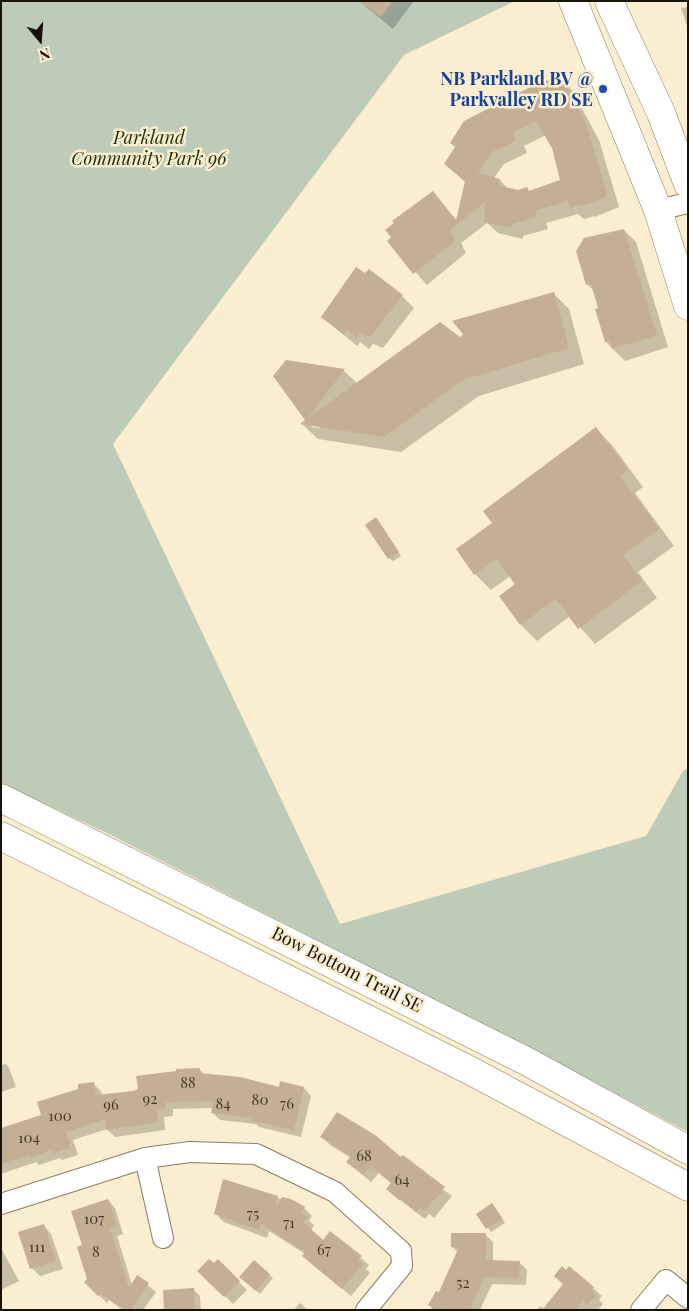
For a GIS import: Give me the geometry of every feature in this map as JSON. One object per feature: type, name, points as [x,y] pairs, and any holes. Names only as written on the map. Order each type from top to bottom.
[{"type":"main road","points":[[608,1],[661,112],[688,184]]},
{"type":"main road","points":[[576,2],[658,210],[688,306]]},
{"type":"main road","name":"Bow Bottom Trail SE","points":[[1,798],[520,1058],[688,1150]]},
{"type":"main road","name":"Bow Bottom Trail SE","points":[[1,836],[473,1072],[688,1187]]},
{"type":"street","points":[[658,210],[688,204]]},
{"type":"street","points":[[1,1204],[145,1158],[190,1152],[256,1154],[335,1192],[401,1251],[402,1266],[366,1310]]},
{"type":"street","points":[[145,1158],[162,1238]]},
{"type":"street","points":[[641,1310],[666,1280],[688,1298]]},
{"type":"green space","name":"Parkland Community Park 96","points":[[1,1],[515,1],[404,55],[113,444],[340,924],[646,836],[683,771],[688,768],[688,1132],[539,1053],[109,834],[1,783]]},
{"type":"building","points":[[359,1],[393,1],[381,17]]},
{"type":"building","points":[[560,76],[565,83],[587,126],[607,195],[595,202],[582,206],[582,204],[570,208],[568,201],[535,211],[537,217],[512,224],[511,228],[484,222],[485,202],[450,230],[455,241],[413,274],[387,241],[391,237],[385,230],[394,223],[392,221],[433,191],[456,220],[465,181],[444,164],[455,147],[450,143],[464,121],[546,79],[547,81]],"holes":[[[536,121],[552,148],[560,180],[529,191],[527,187],[518,190],[498,185],[500,179],[478,173],[492,152],[516,141],[513,133]]]},
{"type":"building","points":[[624,229],[657,335],[612,349],[609,341],[605,342],[595,309],[598,308],[591,284],[586,285],[576,251],[584,238]]},
{"type":"building","points":[[356,267],[365,273],[369,269],[403,295],[370,337],[360,333],[357,338],[347,330],[344,335],[321,317]]},
{"type":"building","points":[[554,292],[569,348],[463,380],[384,437],[300,424],[305,420],[273,376],[286,360],[345,369],[308,418],[440,322],[460,337],[463,334],[452,321]]},
{"type":"building","points":[[596,427],[628,470],[620,476],[659,529],[623,555],[642,581],[578,629],[556,599],[520,625],[499,596],[515,584],[496,559],[474,575],[456,549],[492,523],[483,511]]},
{"type":"building","points":[[376,517],[399,552],[388,559],[365,525]]},
{"type":"building","points":[[200,1068],[200,1073],[240,1077],[279,1087],[280,1081],[304,1087],[294,1130],[250,1120],[251,1118],[211,1113],[213,1101],[166,1102],[166,1108],[157,1110],[158,1122],[106,1130],[105,1119],[66,1132],[71,1148],[53,1153],[52,1150],[30,1158],[29,1155],[1,1164],[1,1128],[41,1115],[37,1102],[78,1089],[78,1084],[94,1082],[96,1095],[133,1091],[138,1089],[136,1076],[176,1071],[176,1069]]},
{"type":"building","points":[[337,1112],[375,1135],[401,1157],[403,1155],[445,1187],[425,1211],[420,1207],[416,1212],[401,1199],[399,1200],[386,1189],[391,1183],[371,1166],[363,1175],[346,1162],[351,1156],[320,1137]]},
{"type":"building","points":[[223,1179],[278,1196],[275,1207],[282,1197],[291,1199],[305,1207],[301,1213],[307,1216],[303,1222],[323,1240],[330,1231],[362,1256],[358,1260],[363,1264],[342,1289],[302,1256],[305,1252],[261,1224],[259,1230],[214,1214]]},
{"type":"building","points":[[108,1199],[117,1226],[110,1229],[129,1288],[137,1275],[149,1283],[131,1310],[125,1310],[101,1294],[98,1296],[84,1282],[87,1279],[77,1247],[82,1245],[71,1211]]},
{"type":"building","points":[[492,1203],[503,1219],[486,1229],[476,1214]]},
{"type":"building","points":[[44,1224],[56,1261],[30,1269],[18,1232]]},
{"type":"building","points":[[451,1233],[486,1233],[486,1260],[520,1261],[519,1278],[484,1277],[470,1310],[436,1310],[428,1305],[436,1291],[439,1292],[459,1247],[451,1247]]},
{"type":"building","points":[[209,1259],[214,1263],[218,1259],[240,1281],[224,1297],[197,1271]]},
{"type":"building","points":[[254,1260],[270,1274],[256,1291],[239,1277]]},
{"type":"building","points":[[562,1266],[566,1270],[569,1266],[594,1287],[591,1291],[596,1295],[587,1305],[583,1301],[576,1310],[542,1310],[563,1284],[554,1276]]},
{"type":"building","points":[[194,1288],[195,1310],[164,1310],[163,1290]]},
{"type":"place","name":"NB Parkland BV @ Parkvalley RD SE","points":[[603,89]]}]
